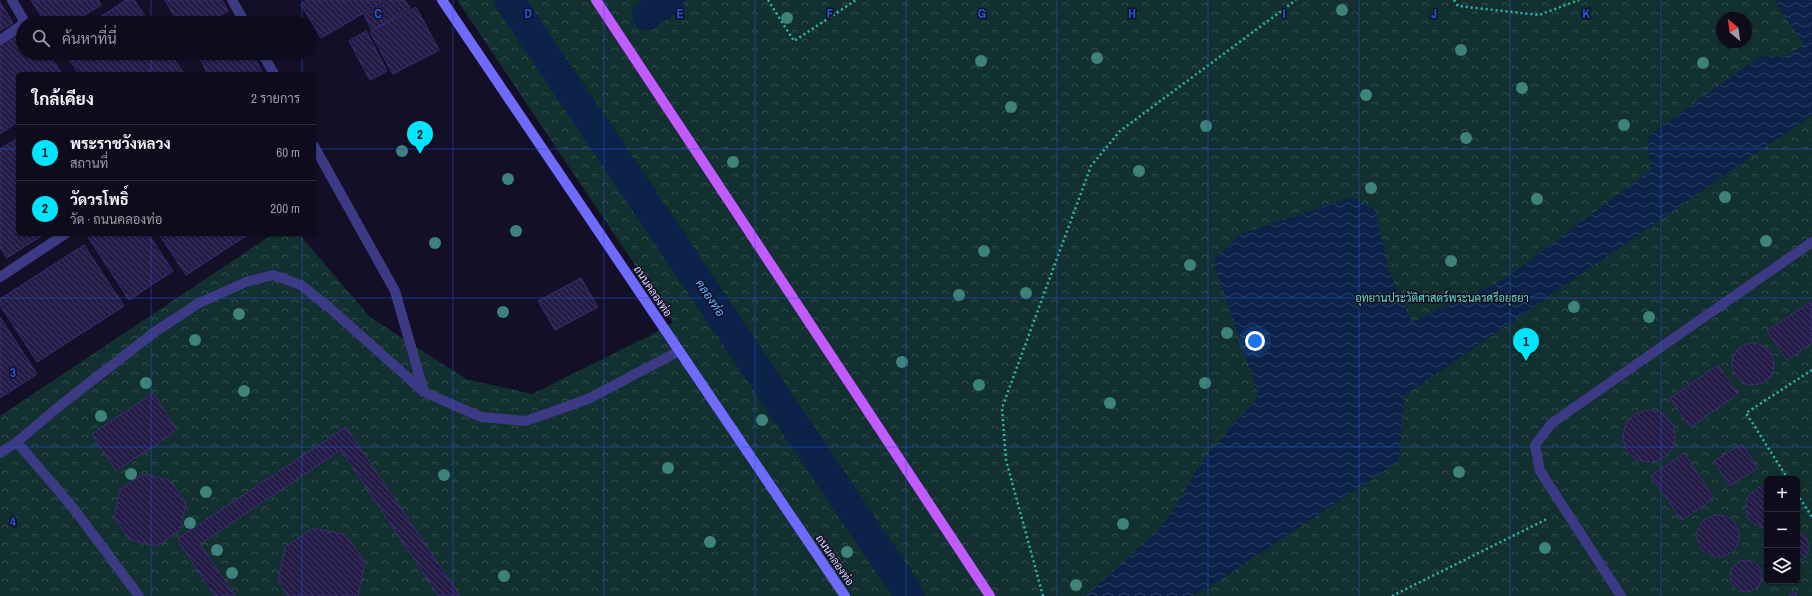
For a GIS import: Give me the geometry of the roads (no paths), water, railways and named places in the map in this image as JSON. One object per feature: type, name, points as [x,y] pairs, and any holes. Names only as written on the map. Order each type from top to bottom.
[{"type":"main road","points":[[596,0],[990,596]]},
{"type":"street","points":[[12,0],[21,16]]},
{"type":"street","points":[[232,0],[241,16]]},
{"type":"street","name":"ถนนคลองท่อ","points":[[442,0],[845,596]]},
{"type":"street","points":[[0,40],[16,29]]},
{"type":"street","points":[[266,60],[273,72]]},
{"type":"street","points":[[316,150],[395,291],[424,392]]},
{"type":"street","points":[[0,277],[62,236]]},
{"type":"street","points":[[1621,596],[1540,470],[1535,445],[1552,423],[1812,242]]},
{"type":"street","points":[[0,453],[17,442],[62,404],[156,331],[193,307],[246,282],[273,275],[301,285],[424,392],[481,417],[526,421],[588,399],[679,351]]},
{"type":"street","points":[[17,442],[74,509],[139,596]]},
{"type":"water","points":[[1774,0],[1812,0],[1812,115],[1404,396],[1399,461],[1220,580],[1192,596],[1086,596],[1162,527],[1206,456],[1259,396],[1213,261],[1241,234],[1352,197],[1375,210],[1390,274],[1412,322],[1506,278],[1651,170],[1647,137],[1762,55],[1783,58],[1804,45]]},
{"type":"waterway","name":"คลองท่อ","points":[[509,0],[910,596]]},
{"type":"waterway","points":[[647,15],[669,0]]},
{"type":"place","name":"วัดวรโพธิ์","points":[[420,154]]},
{"type":"place","name":"พระราชวังหลวง","points":[[1526,361]]},
{"type":"park label","name":"อุทยานประวัติศาสตร์พระนครศรีอยุธยา","points":[[1442,298]]}]
